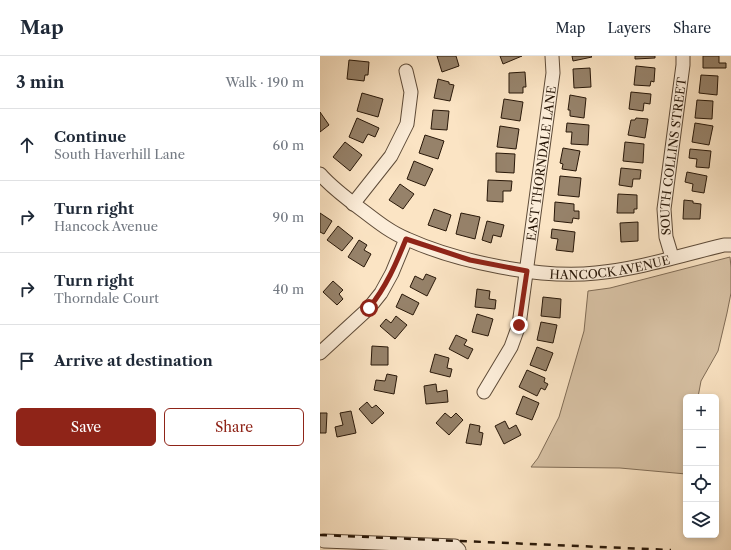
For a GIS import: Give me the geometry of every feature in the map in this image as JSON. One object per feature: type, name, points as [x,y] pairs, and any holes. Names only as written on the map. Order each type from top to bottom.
[{"type":"street","name":"EAST THORNDALE LANE","points":[[484,392],[511,347],[519,325],[553,73],[552,56]]},
{"type":"street","name":"SOUTH COLLINS STREET","points":[[672,257],[666,237],[664,209],[684,56]]},
{"type":"street","points":[[353,204],[391,156],[406,124],[411,92],[406,71]]},
{"type":"street","name":"HANCOCK AVENUE","points":[[320,174],[353,204],[385,227],[406,239],[470,260],[527,271],[567,274],[596,273],[644,265],[672,257],[731,244]]},
{"type":"street","points":[[320,353],[369,308],[381,293],[392,273],[406,239]]},
{"type":"street","points":[[324,541],[455,546],[459,550]]},
{"type":"shaded area","points":[[730,257],[731,293],[718,351],[701,381],[699,394],[683,394],[683,474],[620,468],[531,467],[538,458],[559,417],[584,331],[588,291],[610,288]]},
{"type":"building","points":[[437,56],[456,56],[459,66],[442,72]]},
{"type":"building","points":[[500,56],[522,56],[503,64]]},
{"type":"building","points":[[572,56],[591,56],[592,57],[573,61]]},
{"type":"building","points":[[635,56],[655,56],[655,58],[635,59]]},
{"type":"building","points":[[703,56],[719,56],[719,63],[726,63],[726,68],[703,68]]},
{"type":"building","points":[[349,60],[369,62],[368,75],[365,75],[364,81],[347,79]]},
{"type":"building","points":[[636,66],[655,68],[654,82],[651,81],[650,86],[634,85]]},
{"type":"building","points":[[590,68],[591,87],[574,88],[573,69]]},
{"type":"building","points":[[525,72],[526,87],[523,87],[523,93],[509,93],[509,73]]},
{"type":"building","points":[[701,75],[718,76],[717,95],[699,93]]},
{"type":"building","points":[[438,79],[454,85],[450,101],[434,98]]},
{"type":"building","points":[[631,92],[651,94],[650,104],[644,103],[643,111],[629,109]]},
{"type":"building","points":[[362,93],[383,99],[378,117],[357,111]]},
{"type":"building","points":[[570,95],[586,98],[584,118],[570,116],[570,110],[568,110]]},
{"type":"building","points":[[504,99],[523,102],[520,121],[501,118]]},
{"type":"building","points":[[697,100],[713,101],[712,119],[695,118]]},
{"type":"building","points":[[433,110],[449,111],[447,130],[431,129]]},
{"type":"building","points":[[320,112],[329,125],[320,132]]},
{"type":"building","points":[[357,118],[379,128],[375,137],[368,134],[363,143],[349,137]]},
{"type":"building","points":[[636,118],[648,119],[645,138],[628,135],[631,120],[635,120]]},
{"type":"building","points":[[567,123],[589,125],[588,145],[571,144],[572,132],[566,132]]},
{"type":"building","points":[[695,123],[713,126],[709,145],[692,142]]},
{"type":"building","points":[[500,126],[519,129],[516,149],[497,147]]},
{"type":"building","points":[[425,135],[444,141],[438,159],[419,153]]},
{"type":"building","points":[[345,142],[362,155],[350,171],[333,157]]},
{"type":"building","points":[[625,142],[644,144],[643,163],[623,161]]},
{"type":"building","points":[[563,148],[580,151],[576,171],[562,169],[563,164],[560,163]]},
{"type":"building","points":[[690,149],[711,151],[709,168],[696,167],[697,159],[689,158]]},
{"type":"building","points":[[496,153],[515,154],[514,173],[496,172]]},
{"type":"building","points":[[414,161],[433,169],[425,186],[407,179]]},
{"type":"building","points":[[621,168],[641,170],[640,179],[633,179],[632,187],[619,185]]},
{"type":"building","points":[[687,172],[707,176],[704,193],[692,191],[693,184],[685,182]]},
{"type":"building","points":[[560,176],[581,178],[579,197],[558,195]]},
{"type":"building","points":[[488,180],[512,181],[511,191],[503,191],[503,202],[487,201]]},
{"type":"building","points":[[400,184],[414,194],[403,209],[389,200]]},
{"type":"building","points":[[618,194],[637,195],[637,209],[634,209],[634,213],[617,213]]},
{"type":"building","points":[[684,200],[701,204],[700,219],[683,219]]},
{"type":"building","points":[[555,202],[574,204],[574,211],[579,211],[579,219],[573,218],[572,223],[554,221]]},
{"type":"building","points":[[434,209],[451,215],[446,231],[428,225]]},
{"type":"building","points":[[320,213],[332,221],[324,234],[320,232]]},
{"type":"building","points":[[461,213],[480,217],[475,239],[456,234]]},
{"type":"building","points":[[487,221],[504,225],[501,237],[493,235],[491,243],[482,240]]},
{"type":"building","points":[[638,222],[638,241],[621,242],[620,223]]},
{"type":"building","points":[[338,226],[353,238],[342,251],[327,240]]},
{"type":"building","points":[[552,229],[575,232],[573,252],[556,250],[558,239],[551,238]]},
{"type":"building","points":[[359,240],[367,245],[364,250],[371,254],[364,267],[348,257]]},
{"type":"building","points":[[426,274],[436,278],[427,296],[410,287],[415,276],[423,280]]},
{"type":"building","points":[[333,281],[343,290],[339,294],[343,299],[337,305],[323,292]]},
{"type":"building","points":[[477,289],[490,291],[489,299],[496,300],[495,309],[475,307]]},
{"type":"building","points":[[402,294],[419,303],[413,315],[396,307]]},
{"type":"building","points":[[543,297],[561,299],[560,318],[541,316]]},
{"type":"building","points":[[477,314],[493,319],[488,336],[472,332]]},
{"type":"building","points":[[396,316],[407,325],[395,339],[380,326],[386,319],[391,323]]},
{"type":"building","points":[[541,322],[557,325],[553,343],[537,340]]},
{"type":"building","points":[[456,335],[467,340],[464,345],[473,349],[468,359],[449,349]]},
{"type":"building","points":[[372,346],[388,347],[388,365],[371,365]]},
{"type":"building","points":[[537,347],[553,353],[546,371],[530,365]]},
{"type":"building","points":[[435,354],[449,358],[447,368],[452,369],[450,377],[430,372]]},
{"type":"building","points":[[527,370],[545,378],[544,382],[548,384],[545,390],[541,388],[537,396],[519,387]]},
{"type":"building","points":[[387,374],[397,376],[394,394],[374,390],[376,380],[385,381]]},
{"type":"building","points":[[436,384],[437,392],[447,390],[448,402],[426,404],[424,386]]},
{"type":"building","points":[[523,396],[539,403],[532,420],[516,414]]},
{"type":"building","points":[[367,402],[372,408],[376,405],[384,413],[372,424],[359,409]]},
{"type":"building","points":[[351,411],[356,433],[337,437],[335,427],[343,425],[340,413]]},
{"type":"building","points":[[320,413],[327,413],[326,433],[320,433]]},
{"type":"building","points":[[445,413],[451,418],[456,413],[463,420],[449,435],[436,423]]},
{"type":"building","points":[[505,421],[509,429],[516,425],[521,435],[504,444],[495,426]]},
{"type":"building","points":[[470,424],[480,426],[479,432],[483,433],[481,445],[466,443]]},
{"type":"railway","points":[[320,535],[671,550]]},
{"type":"route","points":[[369,308],[381,293],[392,273],[406,239],[470,260],[527,271],[519,325]]}]
